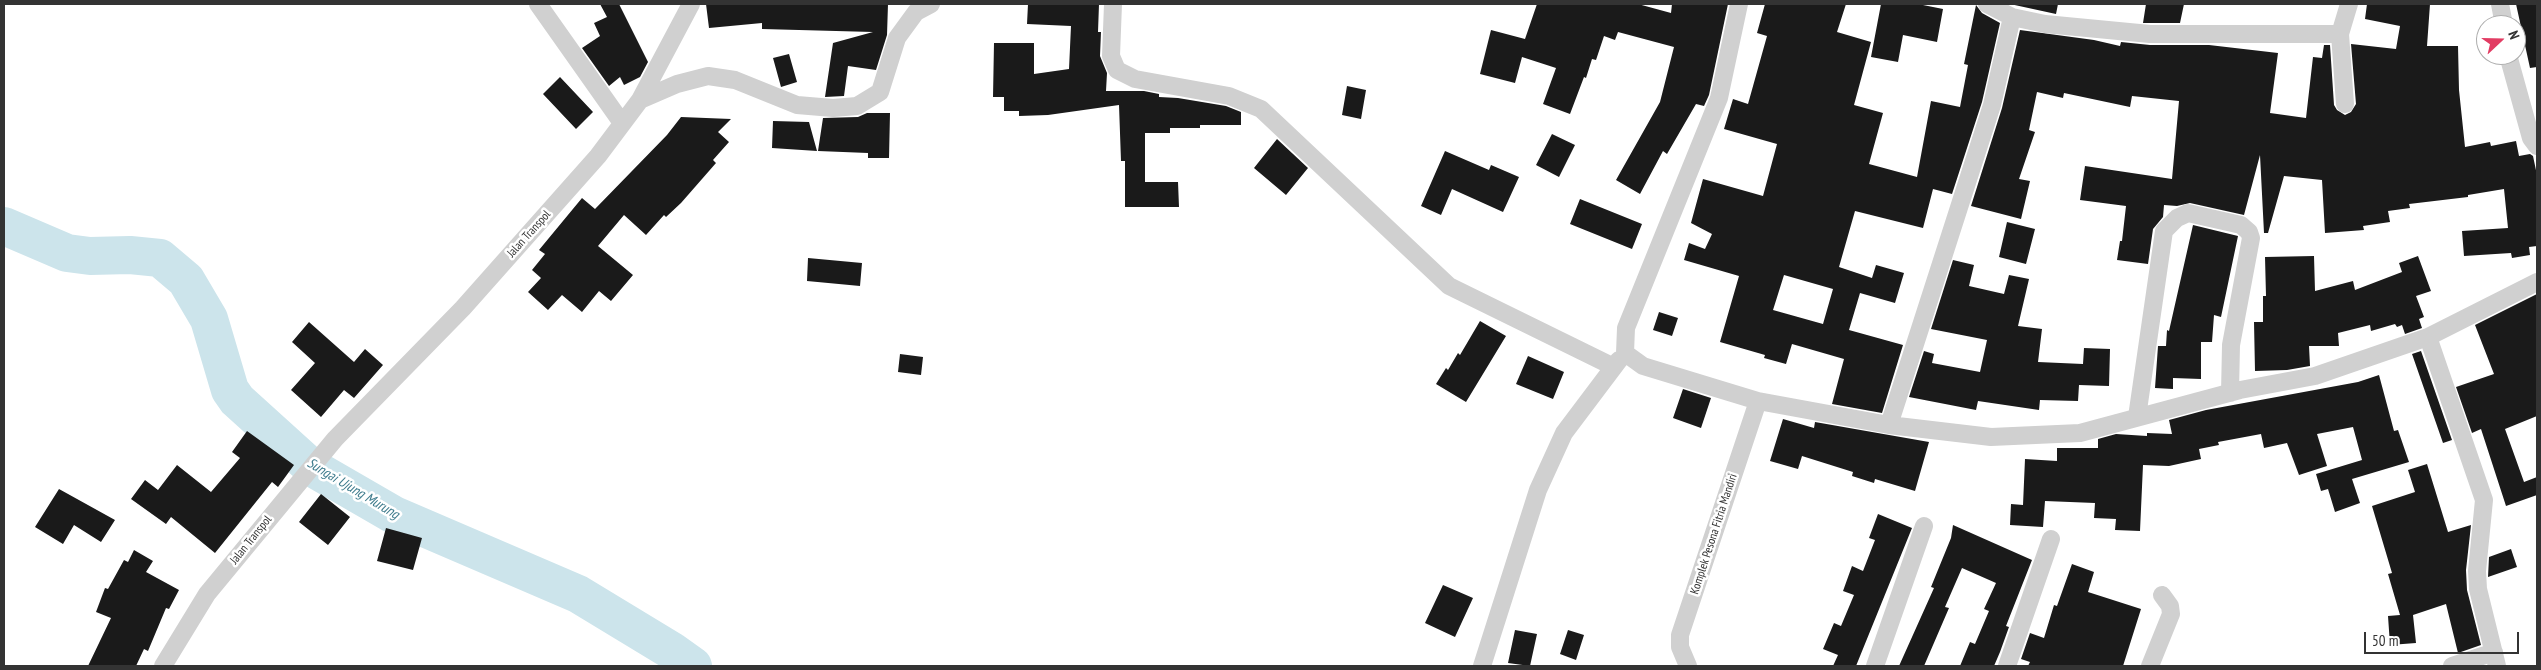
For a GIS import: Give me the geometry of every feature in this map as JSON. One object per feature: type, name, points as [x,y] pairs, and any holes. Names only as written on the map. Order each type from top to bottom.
[{"type":"street","points":[[538,4],[622,123]]},
{"type":"street","name":"Jalan Transpol","points":[[163,666],[207,594],[334,439],[464,308],[598,156],[640,100],[691,4]]},
{"type":"street","points":[[1113,4],[1111,56],[1117,70],[1135,79],[1229,96],[1261,109],[1449,286],[1612,366]]},
{"type":"street","points":[[1482,666],[1538,490],[1564,432],[1612,366],[1626,353],[1626,328],[1719,98],[1739,4]]},
{"type":"street","points":[[1988,4],[2012,17],[2045,24],[2150,34],[2340,34]]},
{"type":"street","points":[[2345,104],[2340,34],[2349,4]]},
{"type":"street","points":[[640,100],[677,84],[708,76],[735,80],[797,105],[833,108],[857,106],[880,92],[897,38],[918,6]]},
{"type":"street","points":[[1889,425],[1992,105],[2012,17]]},
{"type":"street","points":[[2511,65],[2532,138],[2537,146]]},
{"type":"street","points":[[2137,417],[2164,231],[2177,218],[2188,213],[2241,225],[2249,232],[2251,238],[2231,345],[2230,393]]},
{"type":"street","points":[[1626,353],[1643,366],[1758,402],[1889,425],[1991,437],[2080,433],[2230,393],[2315,376],[2428,337],[2537,282]]},
{"type":"street","points":[[2428,337],[2484,500],[2477,572],[2478,589],[2495,659],[2452,666]]},
{"type":"street","name":"Komplek Pesona Fitria Mandiri","points":[[1688,666],[1680,647],[1680,635],[1758,402]]},
{"type":"street","points":[[1876,666],[1924,526]]},
{"type":"street","points":[[2007,666],[2051,539]]},
{"type":"street","points":[[2150,666],[2170,614],[2170,606],[2162,595]]},
{"type":"building","points":[[600,4],[619,4],[648,62],[640,77],[624,85],[620,77],[609,86],[582,48],[600,36],[594,23],[607,17]]},
{"type":"building","points":[[706,4],[888,4],[887,35],[876,70],[848,66],[844,96],[825,97],[833,43],[873,32],[762,29],[762,23],[709,28]]},
{"type":"building","points":[[1028,4],[1099,4],[1098,32],[1101,32],[1100,56],[1107,73],[1106,91],[1144,91],[1159,94],[1159,97],[1178,98],[1226,106],[1241,112],[1241,125],[1200,125],[1200,128],[1170,128],[1170,133],[1145,133],[1145,182],[1178,182],[1179,207],[1125,207],[1125,161],[1121,161],[1119,105],[1048,115],[1019,116],[1019,111],[1004,111],[1004,97],[993,97],[994,43],[1034,43],[1034,74],[1069,69],[1071,26],[1027,24]]},
{"type":"building","points":[[1537,4],[1638,4],[1671,13],[1672,4],[1728,4],[1709,95],[1704,106],[1696,104],[1667,154],[1663,151],[1640,194],[1616,180],[1660,102],[1674,47],[1618,32],[1615,40],[1604,36],[1596,60],[1592,59],[1570,114],[1543,104],[1556,68],[1522,57],[1515,83],[1480,74],[1491,30],[1525,39]]},
{"type":"building","points":[[1765,4],[1846,4],[1837,32],[1871,42],[1854,105],[1883,113],[1869,164],[1917,177],[1931,101],[1960,107],[1968,65],[1964,64],[1976,5],[1982,13],[2000,23],[1982,102],[1952,194],[1933,189],[1923,228],[1855,211],[1839,267],[1872,278],[1876,265],[1904,273],[1895,303],[1860,293],[1849,330],[1903,345],[1882,413],[1832,404],[1844,359],[1792,344],[1786,364],[1764,358],[1765,355],[1720,342],[1739,276],[1684,260],[1689,243],[1705,249],[1712,234],[1691,223],[1703,179],[1763,196],[1777,144],[1724,129],[1733,99],[1748,104],[1767,36],[1757,33]],"holes":[[[1784,275],[1833,289],[1823,324],[1773,310]]]},
{"type":"building","points":[[1881,4],[1918,4],[1943,9],[1937,42],[1903,35],[1898,62],[1871,57]]},
{"type":"building","points":[[2010,4],[2058,4],[2056,14]]},
{"type":"building","points":[[2146,4],[2184,4],[2180,23],[2143,23]]},
{"type":"building","points":[[2367,4],[2430,4],[2427,46],[2458,46],[2459,90],[2465,147],[2490,142],[2491,146],[2516,141],[2519,156],[2530,154],[2533,156],[2537,175],[2537,246],[2529,247],[2530,255],[2512,258],[2511,253],[2464,256],[2462,231],[2508,228],[2504,189],[2468,195],[2468,197],[2409,204],[2410,208],[2388,211],[2390,222],[2363,226],[2364,230],[2325,233],[2322,180],[2284,176],[2268,233],[2264,233],[2260,155],[2244,215],[2190,203],[2177,206],[2164,205],[2163,217],[2153,229],[2148,264],[2117,260],[2120,241],[2122,241],[2126,206],[2080,200],[2085,166],[2172,179],[2179,101],[2132,96],[2130,107],[2064,93],[2063,98],[2037,92],[2029,130],[2035,132],[2019,179],[2030,181],[2021,219],[1971,206],[2002,108],[2020,30],[2094,40],[2120,46],[2121,42],[2150,45],[2209,45],[2278,53],[2270,113],[2306,118],[2313,57],[2322,58],[2324,45],[2330,45],[2334,105],[2337,110],[2345,115],[2351,112],[2356,104],[2351,44],[2396,49],[2400,26],[2365,19]]},
{"type":"building","points":[[2516,4],[2537,4],[2537,67],[2530,68],[2526,50],[2526,15],[2518,15]]},
{"type":"building","points":[[789,54],[797,82],[781,87],[773,58]]},
{"type":"building","points":[[560,77],[593,112],[576,129],[543,94]]},
{"type":"building","points":[[1347,86],[1366,90],[1361,119],[1342,115]]},
{"type":"building","points":[[867,113],[890,113],[889,158],[868,158],[868,153],[818,151],[823,118],[858,117]]},
{"type":"building","points":[[681,117],[731,119],[718,132],[729,142],[713,160],[716,163],[681,203],[666,217],[664,215],[646,235],[624,215],[598,246],[633,275],[611,301],[599,291],[582,312],[562,295],[548,310],[528,292],[541,278],[532,270],[545,254],[539,250],[582,198],[595,209],[667,135]]},
{"type":"building","points":[[773,121],[809,122],[817,151],[772,148]]},
{"type":"building","points":[[1552,134],[1575,145],[1559,177],[1536,165]]},
{"type":"building","points":[[1277,139],[1308,168],[1286,195],[1254,168]]},
{"type":"building","points":[[1445,151],[1489,170],[1491,165],[1519,177],[1503,212],[1452,189],[1441,215],[1421,206]]},
{"type":"building","points":[[1580,199],[1642,224],[1632,249],[1570,224]]},
{"type":"building","points":[[2007,222],[2035,229],[2026,264],[1999,257]]},
{"type":"building","points":[[2193,225],[2238,236],[2221,317],[2214,315],[2212,342],[2201,342],[2201,379],[2173,378],[2173,389],[2155,388],[2158,346],[2166,346],[2167,330],[2169,331]]},
{"type":"building","points":[[2314,256],[2315,291],[2353,281],[2355,290],[2402,272],[2399,263],[2418,256],[2431,291],[2416,296],[2424,317],[2419,319],[2422,328],[2405,334],[2402,325],[2397,327],[2395,324],[2371,331],[2370,325],[2338,333],[2339,346],[2309,346],[2310,366],[2287,370],[2255,371],[2254,322],[2263,322],[2263,296],[2266,296],[2265,257]]},
{"type":"building","points":[[808,258],[862,263],[860,286],[807,281]]},
{"type":"building","points":[[1953,260],[1974,265],[1969,286],[2004,294],[2009,275],[2029,279],[2018,326],[2042,329],[2038,362],[2083,364],[2084,348],[2110,349],[2109,386],[2079,385],[2078,401],[2040,400],[2039,410],[1978,401],[1976,410],[1909,397],[1924,351],[1934,354],[1932,363],[1980,372],[1987,340],[1931,329]]},
{"type":"building","points":[[2537,294],[2537,416],[2505,429],[2524,482],[2537,477],[2537,495],[2506,506],[2481,429],[2472,433],[2456,387],[2494,374],[2475,325]]},
{"type":"building","points":[[1659,312],[1678,318],[1672,336],[1653,330]]},
{"type":"building","points":[[1480,321],[1506,336],[1466,402],[1436,384],[1446,368],[1448,370],[1458,353],[1460,355]]},
{"type":"building","points":[[309,322],[354,362],[365,349],[383,365],[354,398],[344,390],[321,417],[291,390],[315,363],[292,342]]},
{"type":"building","points":[[2421,351],[2452,440],[2443,443],[2412,354]]},
{"type":"building","points":[[900,354],[923,357],[921,375],[898,372]]},
{"type":"building","points":[[1528,356],[1564,372],[1553,399],[1516,384]]},
{"type":"building","points":[[2379,375],[2394,431],[2398,430],[2409,462],[2352,479],[2360,503],[2335,512],[2328,489],[2321,491],[2316,474],[2362,460],[2353,427],[2317,434],[2327,466],[2299,475],[2287,443],[2264,448],[2261,434],[2218,442],[2219,445],[2199,449],[2201,459],[2169,466],[2143,465],[2140,531],[2115,530],[2116,519],[2094,518],[2095,503],[2045,501],[2043,527],[2010,525],[2011,504],[2023,505],[2025,459],[2057,461],[2057,448],[2098,448],[2098,439],[2116,434],[2147,436],[2147,433],[2172,434],[2169,420],[2206,410],[2358,382]]},
{"type":"building","points":[[1683,389],[1711,398],[1701,428],[1673,418]]},
{"type":"building","points":[[1783,419],[1814,428],[1815,422],[1929,442],[1915,491],[1875,479],[1874,483],[1852,476],[1853,472],[1802,456],[1798,469],[1770,461]]},
{"type":"building","points":[[247,431],[294,465],[278,487],[272,482],[215,553],[171,517],[166,524],[131,499],[145,480],[158,490],[177,465],[211,492],[240,458],[232,452]]},
{"type":"building","points":[[2427,464],[2448,532],[2471,525],[2466,570],[2467,590],[2481,645],[2458,653],[2446,604],[2413,615],[2416,643],[2390,645],[2388,616],[2400,615],[2388,574],[2392,573],[2372,506],[2415,492],[2408,470]]},
{"type":"building","points":[[59,489],[115,520],[101,542],[74,525],[63,544],[35,527]]},
{"type":"building","points":[[321,494],[350,517],[328,545],[299,522]]},
{"type":"building","points":[[1878,514],[1912,528],[1856,666],[1833,666],[1838,655],[1823,649],[1834,623],[1841,626],[1854,595],[1843,591],[1852,566],[1863,571],[1875,540],[1869,538]]},
{"type":"building","points":[[1953,525],[2032,560],[2006,626],[2009,627],[2000,652],[1994,666],[1960,666],[1970,642],[1975,644],[1989,611],[1984,609],[1996,583],[1962,568],[1945,607],[1949,608],[1924,666],[1899,666],[1934,588],[1931,587],[1951,538]]},
{"type":"building","points":[[386,528],[422,538],[413,570],[377,561]]},
{"type":"building","points":[[2511,549],[2517,567],[2488,577],[2489,557]]},
{"type":"building","points":[[134,550],[153,561],[146,572],[179,590],[169,609],[166,608],[148,651],[144,649],[136,666],[88,666],[111,618],[96,612],[105,588],[108,589],[124,560],[128,562]]},
{"type":"building","points":[[2072,564],[2094,572],[2088,592],[2141,609],[2123,666],[2028,666],[2030,662],[2021,659],[2030,633],[2044,638],[2054,605],[2057,606]]},
{"type":"building","points":[[1443,585],[1473,598],[1455,637],[1425,623]]},
{"type":"building","points":[[1515,630],[1537,634],[1530,666],[1508,663]]},
{"type":"building","points":[[1568,630],[1584,635],[1576,660],[1560,654]]},
{"type":"waterway","name":"Sungai Ujung Murung","points":[[4,226],[67,253],[90,256],[130,255],[160,258],[186,280],[209,319],[230,390],[237,400],[311,467],[394,515],[578,594],[672,651],[693,666]]}]
